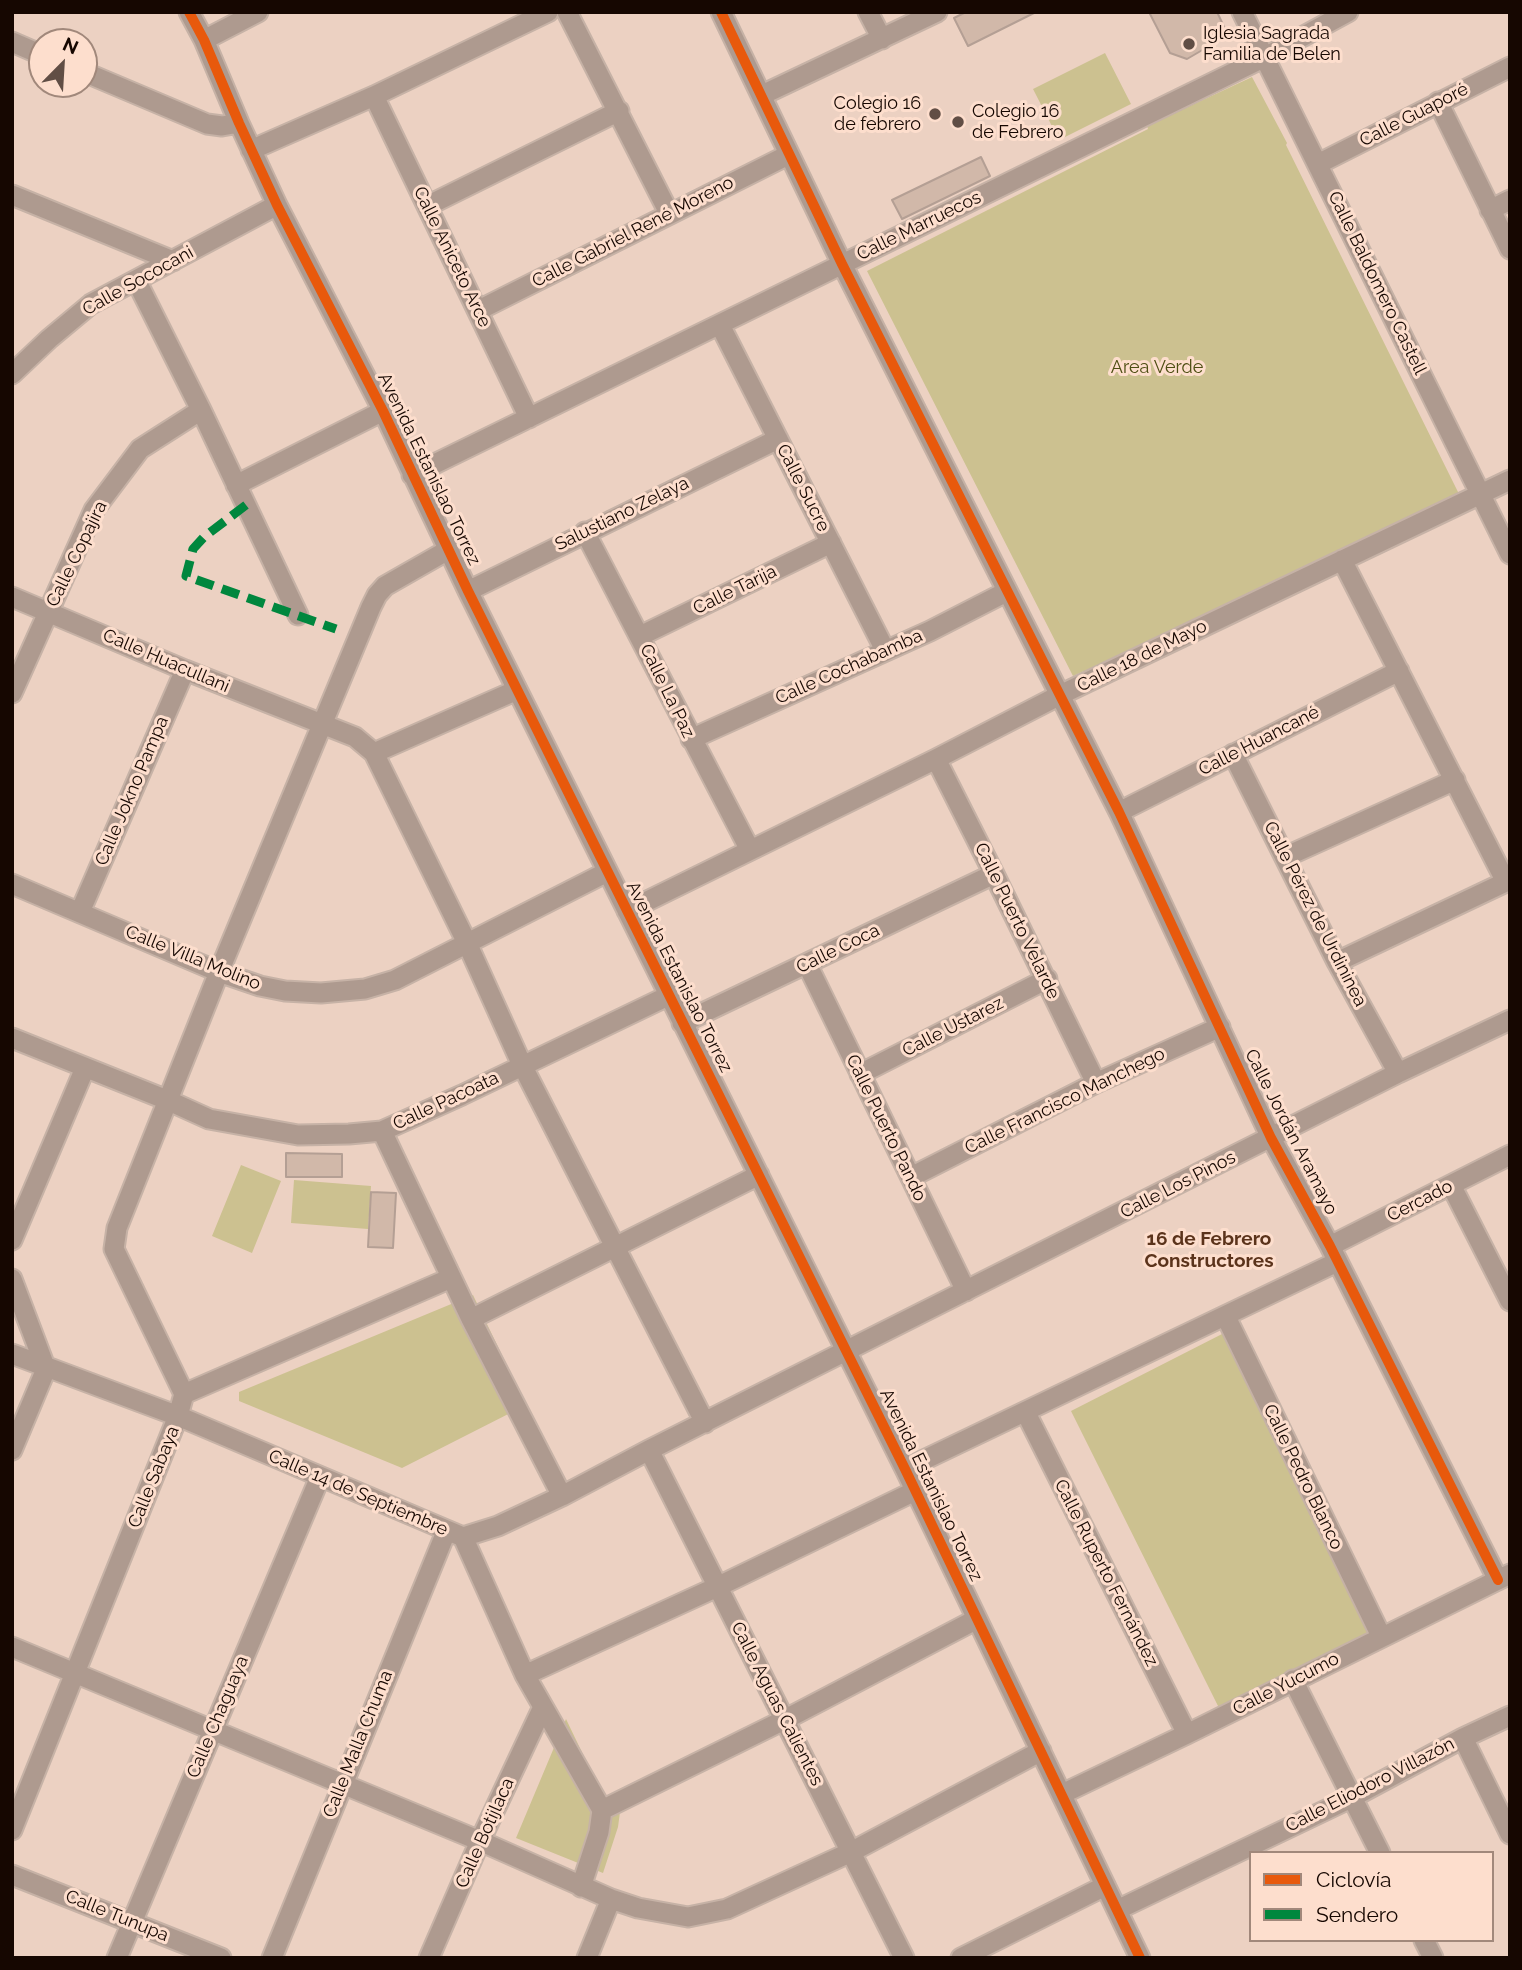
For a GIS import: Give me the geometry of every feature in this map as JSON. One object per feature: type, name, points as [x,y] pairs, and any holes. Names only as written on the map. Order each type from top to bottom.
[{"type":"street","name":"Avenida Estanislao Torrez","points":[[189,12],[277,205],[383,411],[468,591],[905,1469],[1140,1958]]},
{"type":"street","points":[[204,40],[258,12]]},
{"type":"street","points":[[251,150],[374,96],[548,12]]},
{"type":"street","points":[[567,12],[669,213]]},
{"type":"street","name":"Calle Jordán Aramayo","points":[[721,12],[842,264],[1119,812],[1271,1138],[1504,1577]]},
{"type":"street","points":[[868,12],[882,38]]},
{"type":"street","points":[[762,95],[937,12]]},
{"type":"street","name":"Calle Baldomero Castell","points":[[1242,12],[1510,554]]},
{"type":"street","name":"Calle Marruecos","points":[[412,475],[1265,57],[1348,12]]},
{"type":"street","name":"Calle Guaporé","points":[[1318,163],[1510,66]]},
{"type":"street","points":[[98,78],[207,124],[222,126],[239,123]]},
{"type":"street","name":"Calle Aniceto Arce","points":[[374,96],[529,418]]},
{"type":"street","points":[[1438,102],[1510,249]]},
{"type":"street","points":[[427,206],[619,111]]},
{"type":"street","name":"Calle Gabriel René Moreno","points":[[479,310],[788,155]]},
{"type":"street","points":[[12,195],[173,261]]},
{"type":"street","points":[[1490,210],[1510,200]]},
{"type":"street","name":"Calle Sococani","points":[[12,374],[91,304],[277,205]]},
{"type":"street","points":[[136,280],[298,615]]},
{"type":"street","name":"Calle Sucre","points":[[720,325],[886,650]]},
{"type":"street","name":"Calle Copajira","points":[[12,693],[94,510],[140,449],[201,410]]},
{"type":"street","points":[[236,485],[383,411]]},
{"type":"street","name":"Salustiano Zelaya","points":[[468,591],[778,439]]},
{"type":"street","name":"Calle 18 de Mayo","points":[[627,911],[1060,695],[1510,480]]},
{"type":"street","name":"Calle La Paz","points":[[585,532],[750,850]]},
{"type":"street","name":"Calle Tarija","points":[[640,636],[831,543]]},
{"type":"street","points":[[448,550],[396,579],[377,595],[321,724],[167,1100],[117,1228],[114,1249],[184,1394],[451,1278]]},
{"type":"street","points":[[1337,962],[1508,881],[1342,560]]},
{"type":"street","name":"Calle Cochabamba","points":[[691,739],[930,631],[1006,592]]},
{"type":"street","name":"Calle Huacullani","points":[[12,597],[185,670],[355,737],[374,753]]},
{"type":"street","name":"Calle Jokno Pampa","points":[[80,912],[185,670]]},
{"type":"street","name":"Calle Huancané","points":[[1119,812],[1399,671]]},
{"type":"street","points":[[517,690],[374,753],[467,943],[522,1065],[705,1423]]},
{"type":"street","name":"Calle Pérez de Urdininea","points":[[1233,754],[1337,962],[1398,1073]]},
{"type":"street","name":"Calle Puerto Velarde","points":[[936,759],[1096,1083]]},
{"type":"street","points":[[1285,857],[1455,780]]},
{"type":"street","name":"Calle Villa Molino","points":[[12,884],[219,972],[260,986],[321,993],[365,989],[395,979],[607,872]]},
{"type":"street","name":"Calle Coca","points":[[682,1023],[995,874]]},
{"type":"street","name":"Calle Puerto Pando","points":[[807,964],[966,1291]]},
{"type":"street","name":"Calle Ustarez","points":[[860,1074],[1046,979]]},
{"type":"street","name":"Calle Pacoata","points":[[14,1043],[85,1068],[209,1119],[298,1135],[382,1131],[670,995]]},
{"type":"street","name":"Calle Los Pinos","points":[[846,1351],[1398,1073],[1510,1020]]},
{"type":"street","name":"Calle Francisco Manchego","points":[[911,1177],[1096,1083],[1220,1027]]},
{"type":"street","points":[[12,1240],[44,1171],[85,1068]]},
{"type":"street","points":[[382,1131],[471,1319],[562,1496]]},
{"type":"street","name":"Cercado","points":[[905,1469],[1226,1317],[1451,1185],[1510,1156]]},
{"type":"street","points":[[471,1319],[759,1175]]},
{"type":"street","points":[[1451,1185],[1508,1294]]},
{"type":"street","points":[[12,1279],[46,1368],[12,1450]]},
{"type":"street","name":"Calle Pedro Blanco","points":[[1226,1317],[1381,1636]]},
{"type":"street","name":"Calle 14 de Septiembre","points":[[12,1354],[178,1416],[454,1534],[498,1526],[846,1351]]},
{"type":"street","name":"Calle Sabaya","points":[[12,1830],[178,1416],[184,1394]]},
{"type":"street","name":"Calle Ruperto Fernández","points":[[1026,1413],[1187,1734]]},
{"type":"street","name":"Calle Aguas Calientes","points":[[649,1450],[904,1958]]},
{"type":"street","name":"Calle Chaguaya","points":[[117,1958],[320,1477]]},
{"type":"street","points":[[525,1675],[717,1587],[915,1491]]},
{"type":"street","points":[[454,1534],[542,1709],[602,1810],[599,1832],[581,1887]]},
{"type":"street","name":"Calle Malla Chuma","points":[[272,1958],[342,1784],[454,1534]]},
{"type":"street","name":"Calle Yucumo","points":[[1062,1794],[1504,1577]]},
{"type":"street","points":[[602,1810],[786,1719],[977,1619]]},
{"type":"street","points":[[12,1647],[611,1899],[638,1908],[688,1917],[727,1909],[851,1852],[1041,1751]]},
{"type":"street","points":[[1293,1680],[1379,1851]]},
{"type":"street","name":"Calle Botijlaca","points":[[429,1958],[542,1709]]},
{"type":"street","name":"Calle Eliodoro Villazón","points":[[1117,1910],[1351,1798],[1510,1716]]},
{"type":"street","points":[[1463,1738],[1510,1834]]},
{"type":"street","name":"Calle Tunupa","points":[[12,1875],[221,1958]]},
{"type":"street","points":[[961,1958],[1105,1886]]},
{"type":"street","points":[[587,1958],[611,1899]]},
{"type":"street","points":[[1425,1942],[1433,1958]]},
{"type":"green space","points":[[1105,53],[1131,104],[1059,140],[1033,89]]},
{"type":"green space","name":"Area Verde","points":[[1252,77],[1459,494],[1219,607],[1087,675],[1084,671],[1073,676],[867,271],[1148,129],[1147,126]]},
{"type":"green space","points":[[241,1165],[281,1181],[252,1253],[212,1236]]},
{"type":"green space","points":[[294,1180],[371,1186],[368,1229],[291,1223]]},
{"type":"green space","points":[[473,1295],[526,1405],[402,1468],[239,1401],[239,1392]]},
{"type":"green space","points":[[1226,1332],[1263,1376],[1388,1628],[1220,1710],[1071,1411]]},
{"type":"green space","points":[[566,1719],[603,1796],[612,1799],[620,1812],[618,1827],[603,1873],[516,1838]]},
{"type":"building","points":[[966,12],[1036,12],[968,46],[954,18]]},
{"type":"building","name":"Iglesia Sagrada Familia de Belen","points":[[1149,12],[1217,12],[1228,35],[1187,59],[1170,53]]},
{"type":"building","points":[[981,157],[990,176],[902,219],[892,200]]},
{"type":"building","points":[[286,1153],[342,1154],[342,1177],[286,1177]]},
{"type":"building","points":[[371,1192],[396,1193],[393,1248],[368,1247]]},
{"type":"marked path","points":[[246,505],[204,537],[193,549],[186,576],[336,629]]},
{"type":"cycle path","points":[[189,12],[277,205],[383,411],[468,591],[905,1469],[1140,1958]]},
{"type":"cycle path","points":[[721,12],[842,264],[1119,812],[1271,1138],[1330,1246],[1498,1580]]},
{"type":"place","name":"Iglesia Sagrada Familia de Belen","points":[[1189,44]]},
{"type":"place","name":"Colegio 16 de febrero","points":[[935,114]]},
{"type":"place","name":"Colegio 16 de Febrero","points":[[958,122]]},
{"type":"district","name":"16 de Febrero Constructores","points":[[1209,1250]]}]
